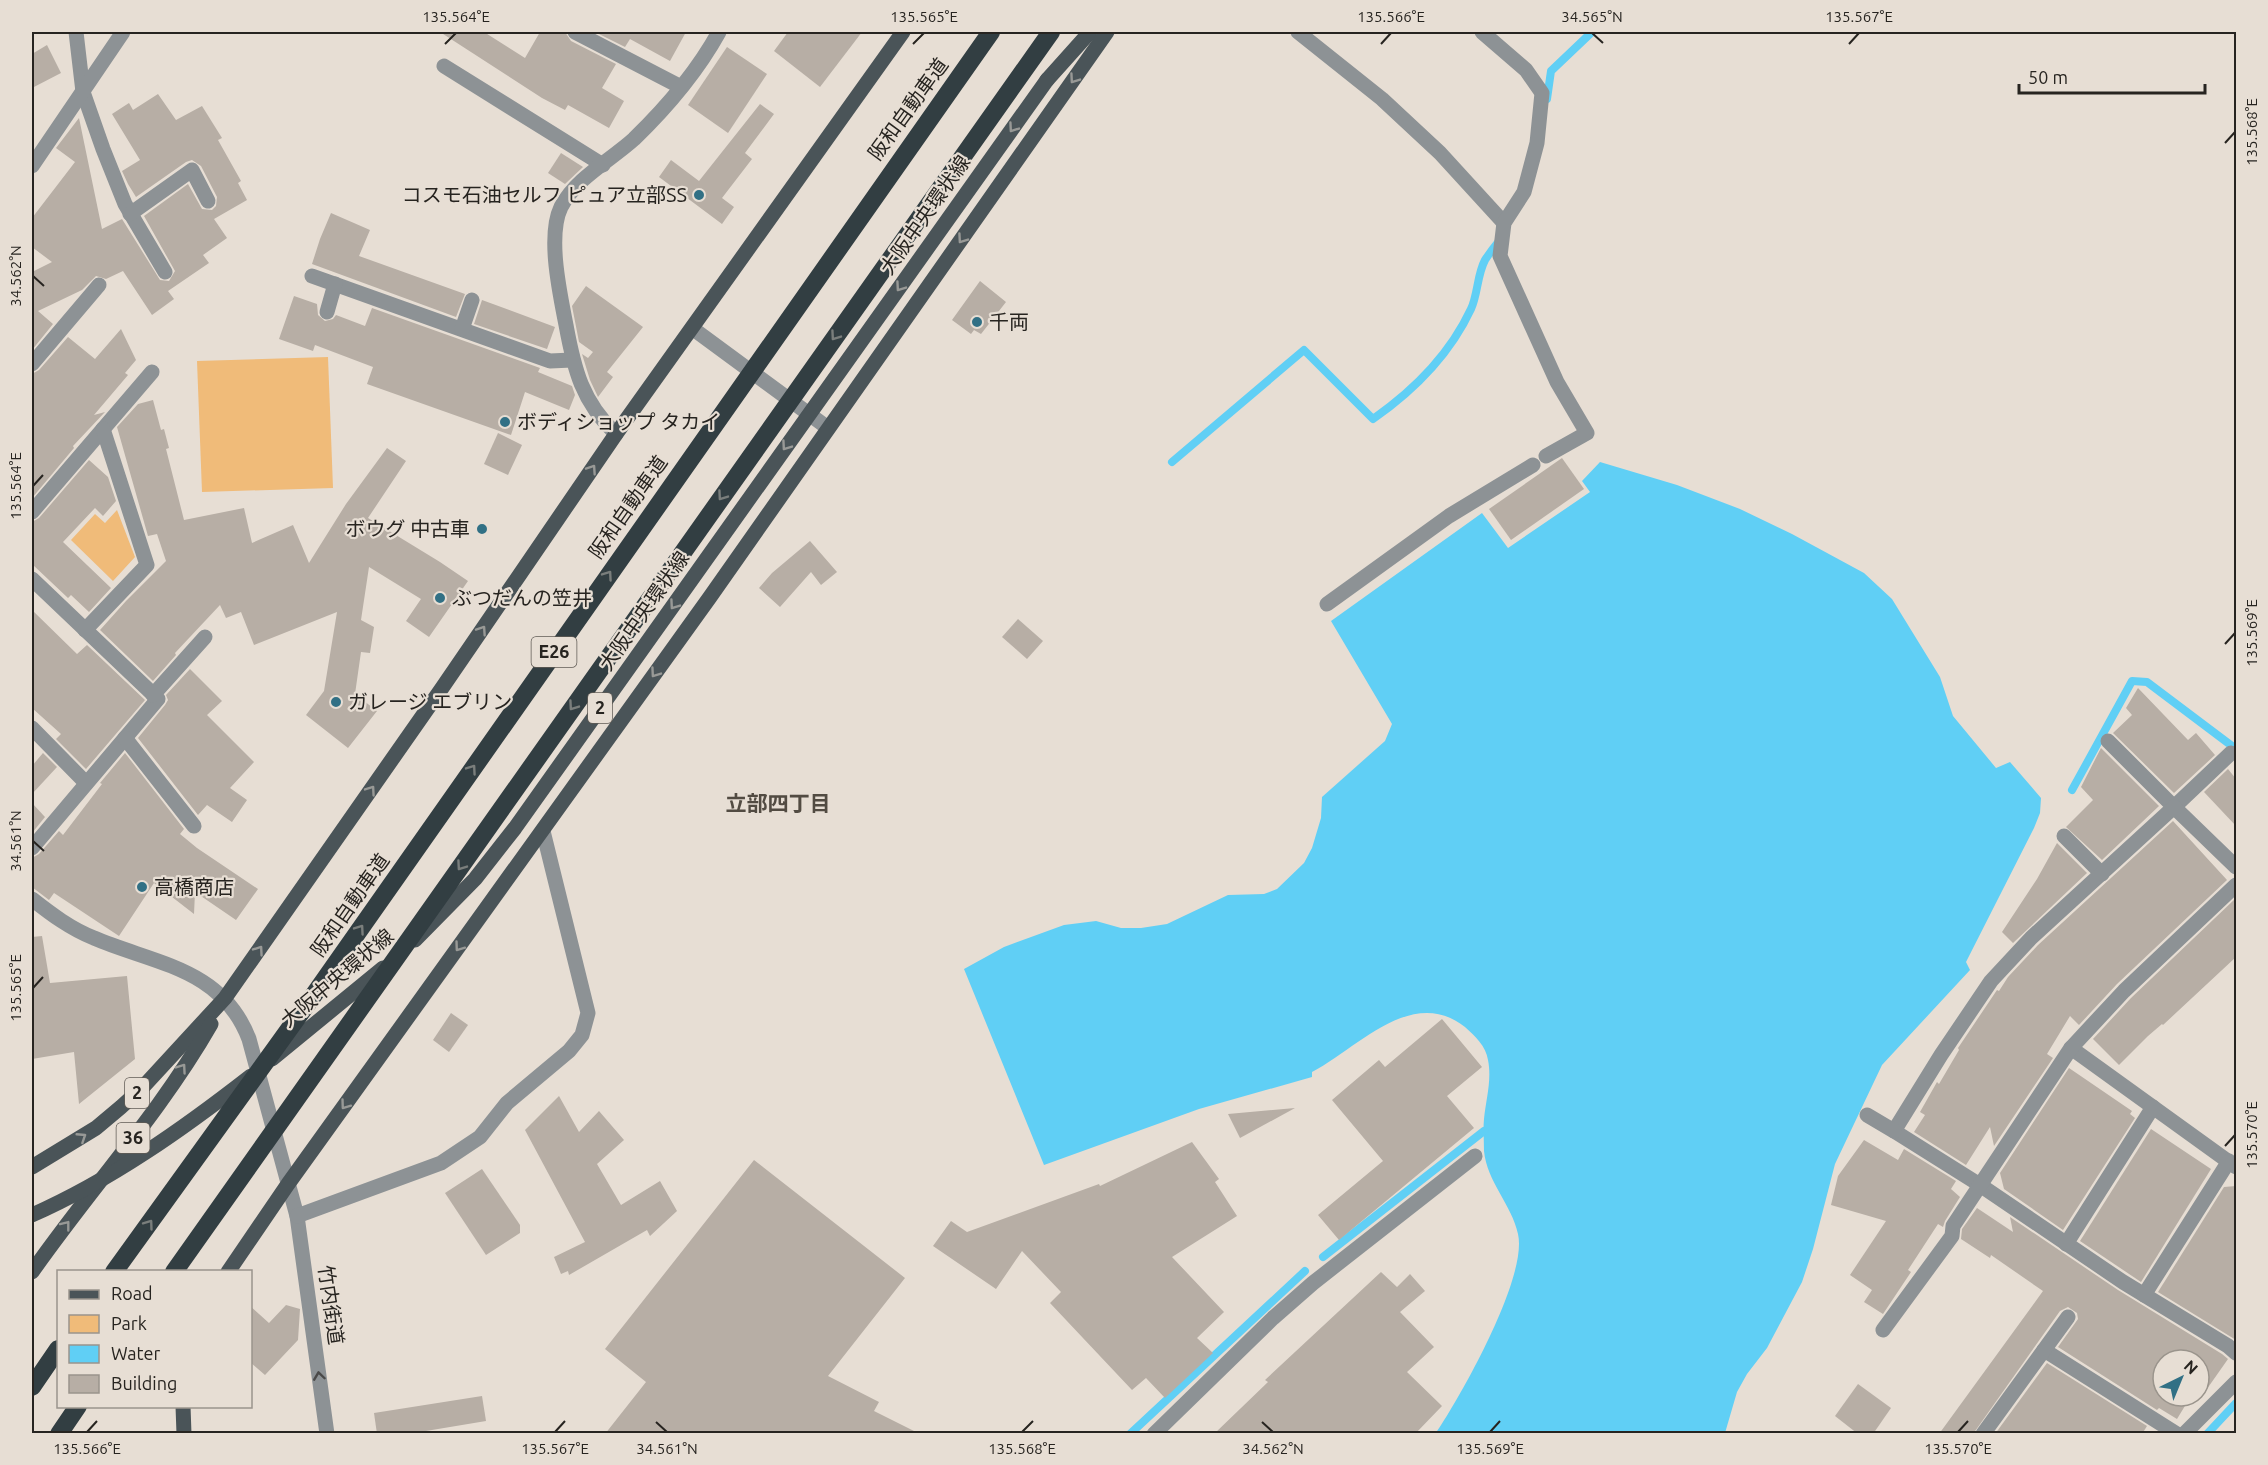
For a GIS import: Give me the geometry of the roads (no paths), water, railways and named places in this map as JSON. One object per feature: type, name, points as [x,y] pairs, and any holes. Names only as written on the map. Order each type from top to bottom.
[{"type":"highway","name":"阪和自動車道","points":[[115,1270],[320,987],[991,32]]},
{"type":"highway","name":"E26","points":[[175,1270],[1051,32]]},
{"type":"highway","points":[[32,1387],[57,1350]]},
{"type":"highway","points":[[59,1434],[77,1408]]},
{"type":"main road","name":"2","points":[[32,1167],[96,1128],[143,1088],[225,998],[616,434],[903,32]]},
{"type":"main road","name":"大阪中央環状線","points":[[32,1215],[79,1192],[114,1171],[216,1103],[365,984],[434,922],[475,879],[522,819],[1047,80],[1090,32]]},
{"type":"main road","name":"2","points":[[229,1270],[288,1184],[543,831],[1107,32]]},
{"type":"main road","name":"36","points":[[32,1272],[146,1121],[199,1044],[225,998]]},
{"type":"main road","points":[[183,1408],[184,1434]]},
{"type":"street","points":[[76,32],[83,92],[103,149],[130,214],[165,272]]},
{"type":"street","points":[[32,166],[123,32]]},
{"type":"street","points":[[575,32],[681,87]]},
{"type":"street","points":[[616,434],[600,419],[585,396],[572,360],[559,285],[555,241],[561,208],[574,189],[635,138],[681,87],[710,49],[719,32]]},
{"type":"street","points":[[1298,32],[1382,99],[1440,153],[1504,224]]},
{"type":"street","points":[[1327,604],[1449,516],[1587,433],[1557,382],[1500,256],[1504,224],[1524,192],[1537,143],[1542,93],[1526,70],[1482,32]]},
{"type":"street","points":[[444,66],[603,165]]},
{"type":"street","points":[[130,214],[192,170],[208,201]]},
{"type":"street","points":[[312,276],[550,361],[572,360]]},
{"type":"street","points":[[327,312],[335,284]]},
{"type":"street","points":[[32,364],[99,285]]},
{"type":"street","points":[[462,329],[472,300]]},
{"type":"street","points":[[692,328],[828,428]]},
{"type":"street","points":[[32,512],[152,372]]},
{"type":"street","points":[[85,630],[147,565],[103,429]]},
{"type":"street","points":[[32,579],[158,699],[32,848]]},
{"type":"street","points":[[153,695],[205,637]]},
{"type":"street","points":[[32,728],[86,783]]},
{"type":"street","points":[[125,738],[194,826]]},
{"type":"street","points":[[2109,741],[2236,867]]},
{"type":"street","points":[[1894,1131],[1991,981],[2031,938],[2231,753]]},
{"type":"street","points":[[297,1216],[441,1163],[480,1137],[507,1103],[569,1051],[582,1035],[588,1013],[543,831]]},
{"type":"street","points":[[2064,836],[2102,873]]},
{"type":"street","points":[[1883,1330],[1952,1236],[1953,1226],[2071,1048],[2124,991],[2236,885]]},
{"type":"street","points":[[32,899],[56,918],[92,938],[195,975],[225,998]]},
{"type":"street","name":"竹内街道","points":[[225,998],[242,1019],[249,1039],[297,1216],[327,1434]]},
{"type":"street","points":[[2071,1048],[2233,1164],[2144,1295]]},
{"type":"street","points":[[2066,1244],[2153,1107]]},
{"type":"street","points":[[1867,1114],[1980,1185],[2066,1244],[2236,1353]]},
{"type":"street","points":[[1154,1434],[1273,1318],[1305,1290],[1475,1156]]},
{"type":"street","points":[[1987,1432],[2068,1317]]},
{"type":"street","points":[[2044,1350],[2177,1434]]},
{"type":"street","points":[[2184,1434],[2233,1392]]},
{"type":"water","points":[[1600,462],[1677,485],[1740,509],[1864,573],[1892,599],[1940,677],[1953,716],[1996,768],[2010,762],[2041,798],[2040,813],[1966,962],[1970,970],[1882,1065],[1835,1164],[1802,1282],[1767,1348],[1747,1374],[1737,1392],[1725,1433],[1436,1433],[1461,1392],[1490,1336],[1513,1278],[1518,1253],[1518,1234],[1515,1223],[1486,1162],[1484,1127],[1489,1067],[1485,1050],[1473,1034],[1445,1016],[1425,1013],[1405,1016],[1367,1036],[1312,1072],[1312,1077],[1199,1109],[1044,1165],[964,969],[1004,947],[1064,925],[1096,921],[1121,928],[1141,928],[1167,924],[1228,895],[1264,894],[1277,889],[1304,863],[1312,848],[1321,818],[1322,797],[1385,741],[1392,724],[1331,621],[1482,513],[1508,548],[1590,492],[1582,481]]},
{"type":"waterway","points":[[1547,99],[1551,71],[1592,32]]},
{"type":"waterway","points":[[1172,462],[1304,350],[1373,419],[1416,384],[1452,341],[1471,309],[1485,260],[1499,241]]},
{"type":"waterway","points":[[2072,790],[2132,681],[2147,682],[2236,749]]},
{"type":"waterway","points":[[1323,1257],[1484,1131]]},
{"type":"waterway","points":[[1130,1434],[1305,1271]]},
{"type":"waterway","points":[[2207,1434],[2236,1403]]},
{"type":"place","name":"コスモ石油セルフ ピュア立部SS","points":[[699,195]]},
{"type":"place","name":"千両","points":[[977,322]]},
{"type":"place","name":"ボディショップ タカイ","points":[[505,422]]},
{"type":"place","name":"ボウグ 中古車","points":[[482,529]]},
{"type":"place","name":"ぶつだんの笠井","points":[[440,598]]},
{"type":"place","name":"ガレージ エブリン","points":[[336,702]]},
{"type":"place","name":"高橋商店","points":[[142,887]]},
{"type":"district","name":"立部四丁目","points":[[778,804]]}]
